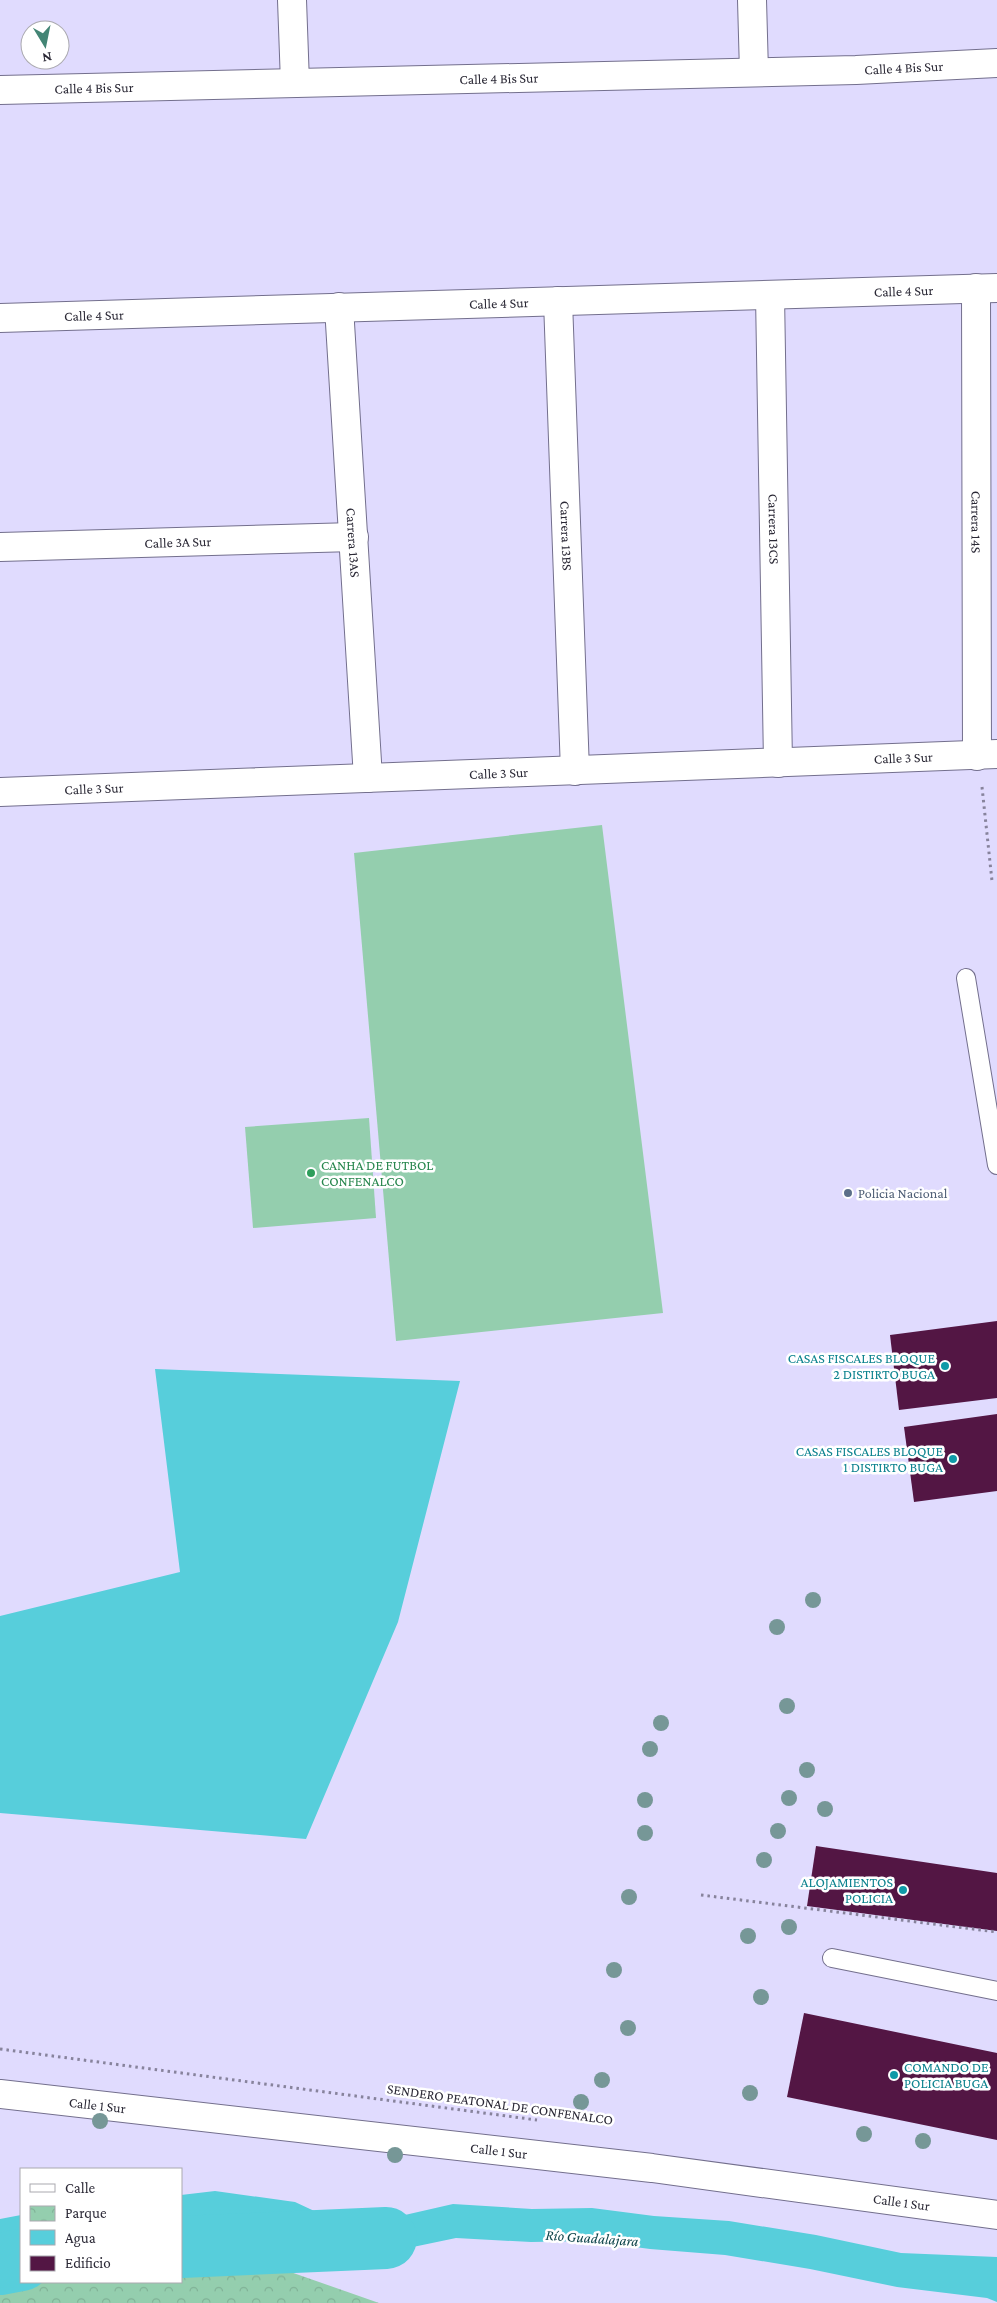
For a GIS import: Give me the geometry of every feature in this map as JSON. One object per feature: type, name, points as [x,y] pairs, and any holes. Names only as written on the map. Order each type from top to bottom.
[{"type":"street","points":[[292,0],[295,83]]},
{"type":"street","points":[[752,0],[754,72]]},
{"type":"street","name":"Calle 4 Bis Sur","points":[[0,90],[754,72],[997,63]]},
{"type":"street","name":"Calle 4 Sur","points":[[0,318],[986,288]]},
{"type":"street","name":"Carrera 14S","points":[[986,288],[987,755]]},
{"type":"street","name":"Carrera 13CS","points":[[770,295],[778,763]]},
{"type":"street","name":"Carrera 13BS","points":[[558,301],[575,771]]},
{"type":"street","name":"Carrera 13AS","points":[[339,307],[368,778]]},
{"type":"street","name":"Calle 3A Sur","points":[[0,546],[354,537]]},
{"type":"street","name":"Calle 3 Sur","points":[[0,792],[987,755]]},
{"type":"street","name":"Calle 1 Sur","points":[[0,2094],[652,2168],[997,2216]]},
{"type":"lane","points":[[966,978],[997,1165]]},
{"type":"lane","points":[[832,1958],[997,1991]]},
{"type":"path","points":[[982,784],[992,880]]},
{"type":"path","points":[[701,1894],[997,1932]]},
{"type":"path","name":"SENDERO PEATONAL DE CONFENALCO","points":[[0,2049],[543,2121]]},
{"type":"green space","points":[[602,825],[663,1313],[396,1341],[354,853]]},
{"type":"green space","name":"CANHA DE FUTBOL CONFENALCO","points":[[369,1118],[376,1218],[253,1228],[245,1127]]},
{"type":"green space","points":[[188,2236],[379,2303],[0,2303],[0,2256],[20,2254],[20,2283],[182,2283],[182,2237]]},
{"type":"water","points":[[155,1369],[460,1381],[398,1622],[306,1839],[0,1813],[0,1616],[180,1572]]},
{"type":"water","points":[[215,2191],[295,2202],[325,2216],[383,2220],[453,2204],[532,2209],[592,2208],[654,2216],[729,2221],[816,2235],[901,2253],[997,2257],[997,2302],[987,2298],[897,2287],[810,2269],[725,2255],[650,2249],[590,2241],[531,2242],[456,2238],[389,2252],[316,2249],[285,2235],[216,2225],[182,2229],[182,2195]]},
{"type":"water","points":[[20,2215],[20,2245],[0,2248],[0,2219]]},
{"type":"building","name":"CASAS FISCALES BLOQUE 2 DISTIRTO BUGA","points":[[997,1321],[997,1398],[899,1410],[890,1335]]},
{"type":"building","name":"CASAS FISCALES BLOQUE 1 DISTIRTO BUGA","points":[[997,1414],[997,1491],[914,1502],[904,1427]]},
{"type":"building","name":"ALOJAMIENTOS POLICIA","points":[[816,1846],[997,1873],[997,1931],[807,1906]]},
{"type":"building","name":"COMANDO DE POLICIA BUGA","points":[[804,2013],[997,2053],[997,2140],[787,2097]]},
{"type":"waterway","name":"Río Guadalajara","points":[[182,2247],[386,2238]]},
{"type":"waterway","name":"Río Guadalajara","points":[[0,2264],[20,2260]]},
{"type":"place","name":"CANHA DE FUTBOL CONFENALCO","points":[[311,1173]]},
{"type":"place","name":"Policia Nacional","points":[[848,1193]]},
{"type":"place","name":"CASAS FISCALES BLOQUE 2 DISTIRTO BUGA","points":[[945,1366]]},
{"type":"place","name":"CASAS FISCALES BLOQUE 1 DISTIRTO BUGA","points":[[953,1459]]},
{"type":"place","name":"ALOJAMIENTOS POLICIA","points":[[903,1890]]},
{"type":"place","name":"COMANDO DE POLICIA BUGA","points":[[894,2075]]}]
